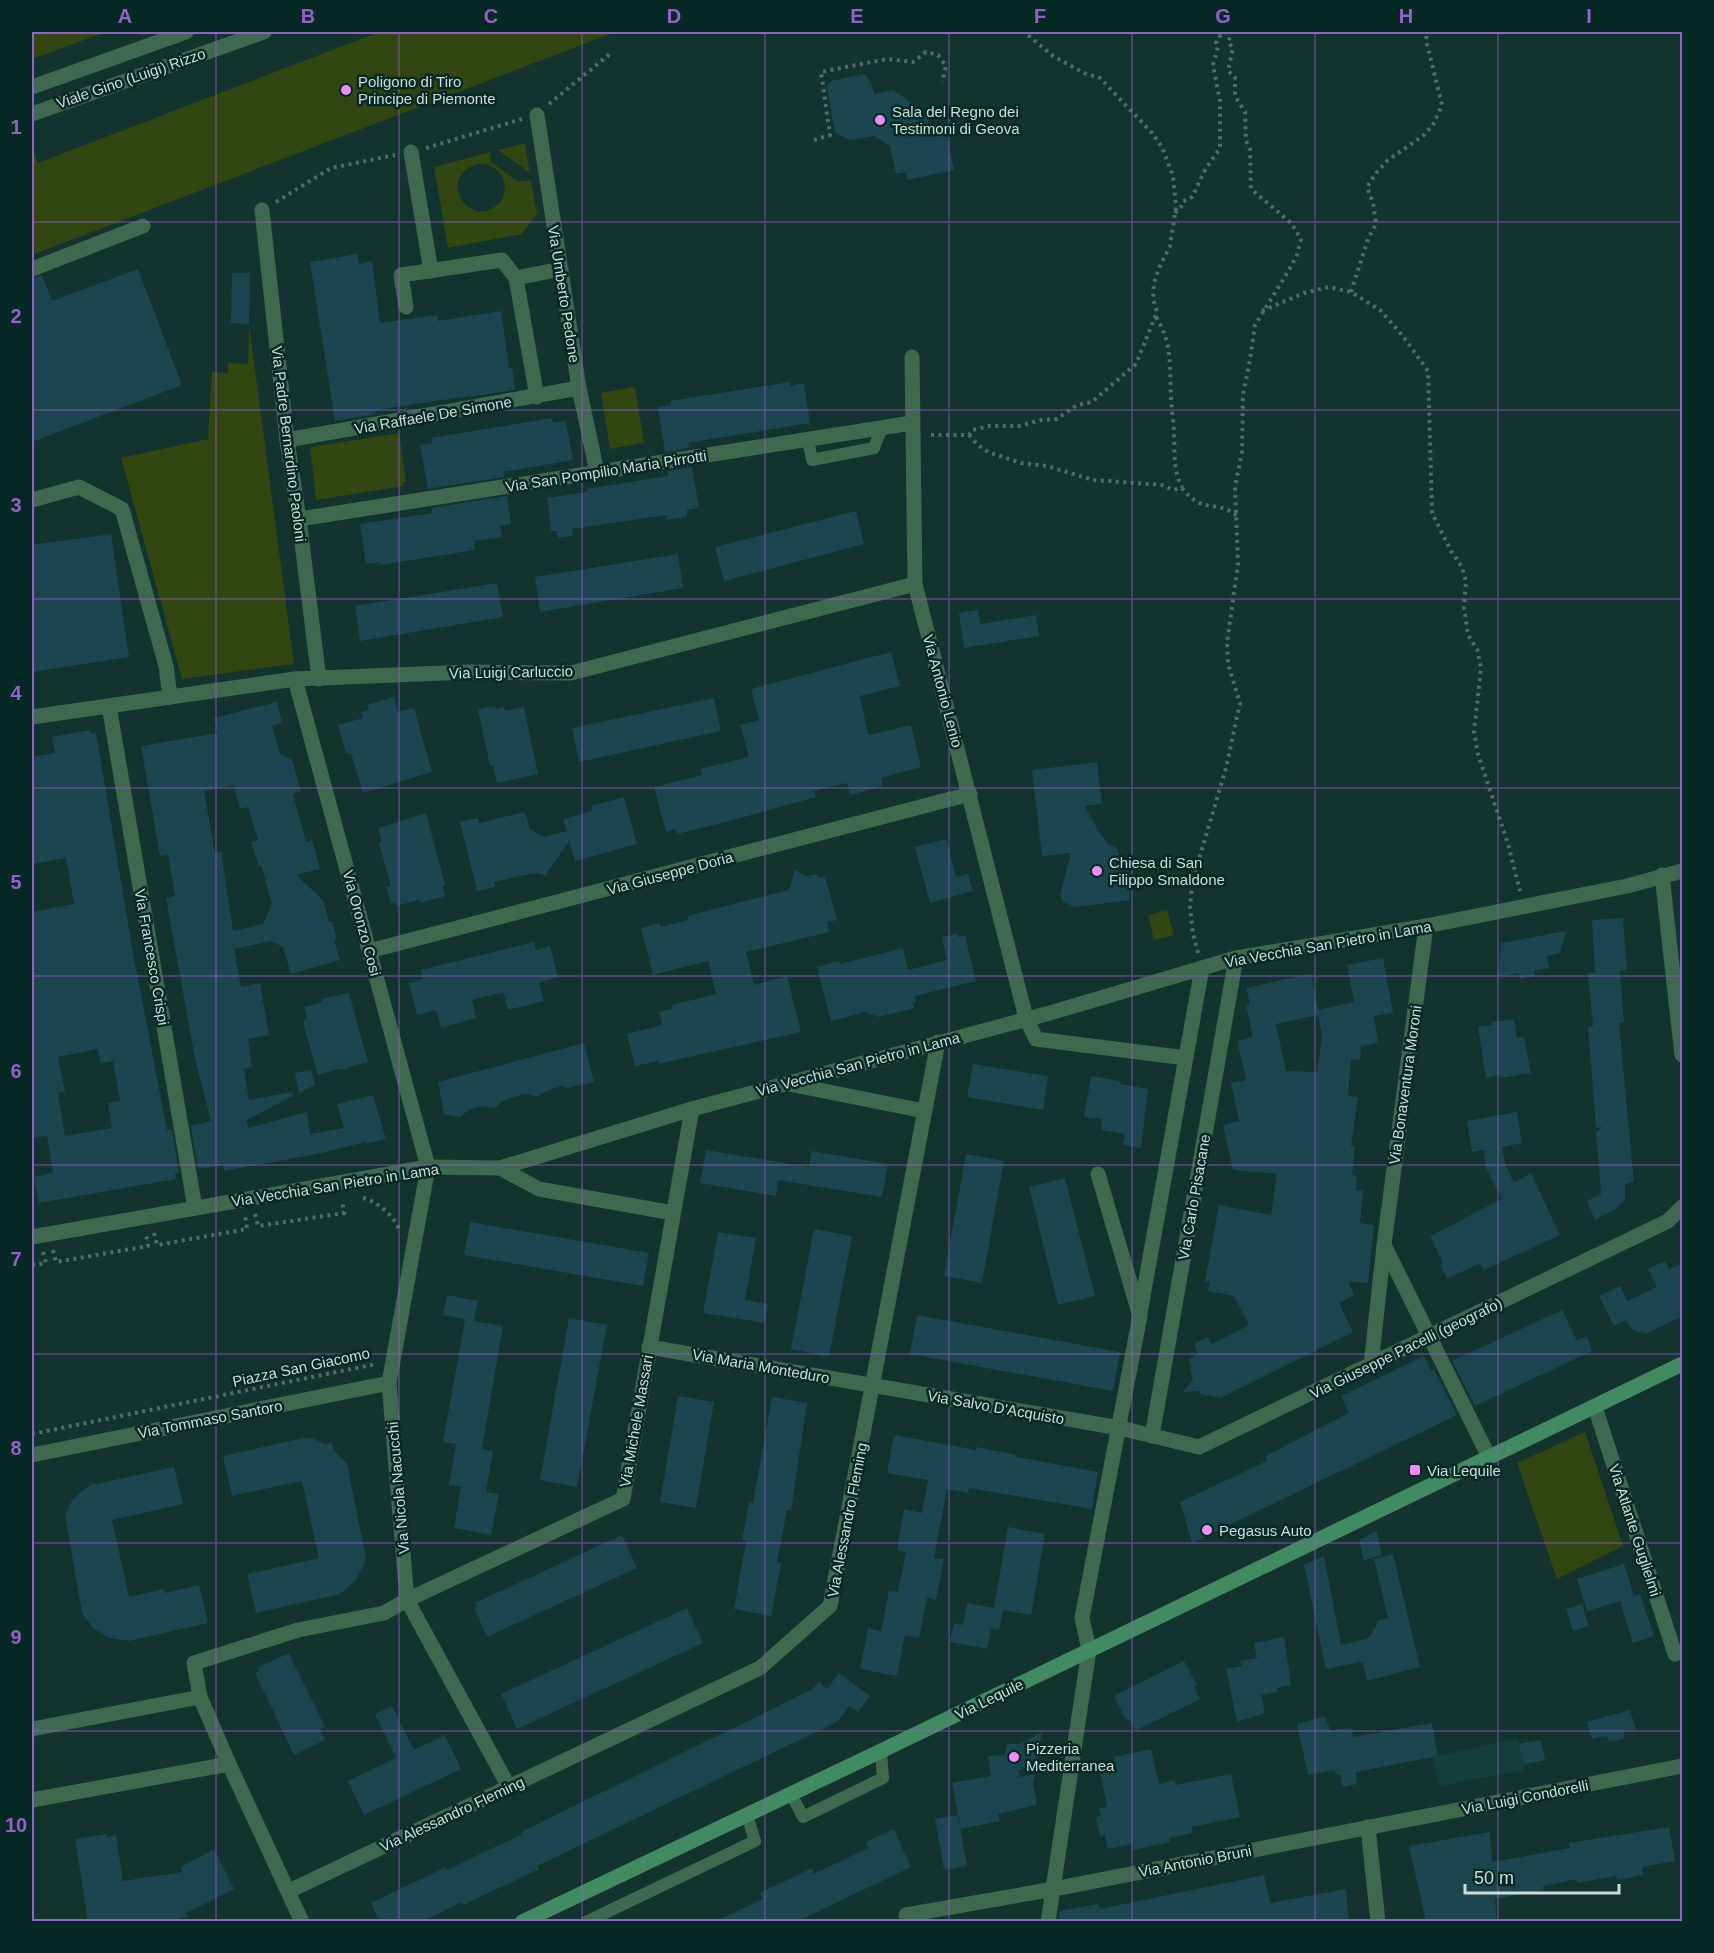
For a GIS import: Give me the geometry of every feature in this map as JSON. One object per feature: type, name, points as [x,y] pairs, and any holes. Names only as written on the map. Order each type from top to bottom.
[{"type":"main road","name":"Via Lequile","points":[[522,1922],[1683,1365]]},
{"type":"street","name":"Viale Gino (Luigi) Rizzo","points":[[32,87],[186,32]]},
{"type":"street","name":"Viale Gino (Luigi) Rizzo","points":[[32,114],[264,32]]},
{"type":"street","name":"Via Umberto Pedone","points":[[537,115],[579,388],[597,472]]},
{"type":"street","points":[[411,152],[431,271]]},
{"type":"street","name":"Via Padre Bernardino Paoloni","points":[[262,210],[286,440],[299,519],[319,679]]},
{"type":"street","points":[[32,269],[143,226]]},
{"type":"street","points":[[406,307],[401,275],[502,260],[516,278],[537,397]]},
{"type":"street","points":[[516,278],[561,270]]},
{"type":"street","name":"Via Antonio Lenio","points":[[912,357],[915,584],[1026,1018]]},
{"type":"street","name":"Via Raffaele De Simone","points":[[286,440],[579,388]]},
{"type":"street","name":"Via San Pompilio Maria Pirrotti","points":[[299,519],[882,428],[912,429]]},
{"type":"street","points":[[32,500],[79,487],[122,509],[166,666],[170,697]]},
{"type":"street","name":"Via Luigi Carluccio","points":[[32,717],[295,679],[468,672],[571,674],[915,584]]},
{"type":"street","name":"Via Oronzo Cosi","points":[[295,679],[428,1167]]},
{"type":"street","name":"Via Francesco Crispi","points":[[109,706],[195,1208]]},
{"type":"street","name":"Via Giuseppe Doria","points":[[369,951],[970,794]]},
{"type":"street","name":"Via Vecchia San Pietro in Lama","points":[[32,1237],[428,1167],[500,1168],[692,1109],[1050,1013],[1236,958],[1426,926],[1627,886],[1683,871]]},
{"type":"street","points":[[1662,875],[1683,1055]]},
{"type":"street","name":"Via Bonaventura Moroni","points":[[1371,1365],[1384,1245],[1426,926]]},
{"type":"street","name":"Via Carlo Pisacane","points":[[1152,1436],[1236,958]]},
{"type":"street","points":[[1048,1922],[1089,1650],[1082,1618],[1120,1428],[1202,968]]},
{"type":"street","points":[[1026,1018],[1036,1039],[1186,1058]]},
{"type":"street","name":"Via Alessandro Fleming","points":[[289,1891],[760,1668],[830,1606],[938,1042]]},
{"type":"street","points":[[786,1083],[924,1111]]},
{"type":"street","name":"Via Michele Massari","points":[[407,1600],[623,1499],[692,1109]]},
{"type":"street","name":"Via Nicola Nacucchi","points":[[428,1167],[389,1383],[407,1600],[509,1787]]},
{"type":"street","points":[[500,1168],[539,1189],[673,1213]]},
{"type":"street","points":[[1098,1174],[1140,1316]]},
{"type":"street","name":"Via Giuseppe Pacelli (geografo)","points":[[1120,1428],[1199,1447],[1668,1221],[1683,1207]]},
{"type":"street","points":[[1384,1245],[1489,1457]]},
{"type":"street","name":"Via Maria Monteduro","points":[[650,1347],[872,1386]]},
{"type":"street","name":"Via Tommaso Santoro","points":[[32,1455],[389,1383]]},
{"type":"street","name":"Via Salvo D'Acquisto","points":[[872,1386],[1120,1428]]},
{"type":"street","name":"Via Atlante Guglielmi","points":[[1594,1407],[1675,1654]]},
{"type":"street","points":[[302,1922],[200,1697],[194,1663],[298,1630],[384,1612],[407,1600]]},
{"type":"street","points":[[32,1729],[200,1697]]},
{"type":"street","points":[[32,1795],[229,1764]]},
{"type":"street","name":"Via Luigi Condorelli","points":[[1368,1827],[1683,1766]]},
{"type":"street","points":[[1368,1827],[1378,1922]]},
{"type":"street","name":"Via Antonio Bruni","points":[[906,1915],[1054,1889],[1368,1827]]},
{"type":"lane","points":[[808,439],[812,460],[874,448],[882,428]]},
{"type":"lane","points":[[791,1794],[802,1817],[883,1778],[881,1751]]},
{"type":"lane","points":[[586,1922],[755,1841],[747,1815]]},
{"type":"path","points":[[969,435],[972,430],[980,427],[1019,426],[1057,419],[1077,405],[1092,402],[1111,383],[1136,364],[1157,312],[1153,299],[1154,283],[1170,246],[1176,189],[1162,147],[1152,133],[1100,78],[1084,74],[1053,57],[1024,32]]},
{"type":"path","points":[[1174,214],[1181,207],[1182,202],[1192,197],[1205,170],[1213,162],[1220,148],[1220,101],[1213,65],[1218,47],[1216,43],[1220,37],[1219,32]]},
{"type":"path","points":[[1202,968],[1193,934],[1190,907],[1192,883],[1226,768],[1240,703],[1228,664],[1227,643],[1238,564],[1235,487],[1242,452],[1243,394],[1255,325],[1289,270],[1297,255],[1301,239],[1291,223],[1251,189],[1250,149],[1246,141],[1245,112],[1235,96],[1235,78],[1228,71],[1233,48],[1228,42],[1232,32]]},
{"type":"path","points":[[1351,292],[1368,239],[1376,224],[1373,203],[1367,187],[1388,160],[1407,149],[1433,125],[1442,105],[1426,40],[1427,32]]},
{"type":"path","points":[[814,140],[830,135],[821,72],[887,59],[913,62],[926,52],[938,55],[946,66],[942,82]]},
{"type":"path","points":[[262,210],[331,168],[411,152],[537,115],[611,53]]},
{"type":"path","points":[[1262,312],[1304,293],[1329,287],[1351,292],[1380,310],[1402,334],[1428,370],[1432,513],[1451,551],[1462,567],[1466,582],[1464,607],[1468,635],[1477,648],[1481,668],[1474,732],[1478,754],[1508,844],[1523,907]]},
{"type":"path","points":[[1155,317],[1166,337],[1171,361],[1175,465],[1178,479],[1182,488],[1196,503],[1223,507],[1237,516]]},
{"type":"path","points":[[912,429],[969,435],[988,452],[1021,463],[1069,471],[1093,480],[1162,485],[1173,490],[1182,488]]},
{"type":"path","points":[[357,1196],[370,1199],[383,1209],[397,1224],[401,1234]]},
{"type":"path","points":[[32,1265],[46,1263],[43,1250],[53,1248],[56,1262],[148,1246],[146,1233],[154,1231],[157,1245],[247,1229],[244,1214],[255,1212],[258,1226],[344,1213],[342,1199],[349,1197]]},
{"type":"path","name":"Piazza San Giacomo","points":[[32,1434],[385,1362]]},
{"type":"shaded area","points":[[1518,1738],[1525,1770],[1439,1786],[1433,1757]]},
{"type":"green space","points":[[32,32],[106,32],[32,59]]},
{"type":"green space","name":"Poligono di Tiro Principe di Piemonte","points":[[379,32],[615,32],[32,255],[32,148],[38,163]]},
{"type":"green space","points":[[525,143],[530,173],[498,150]]},
{"type":"green space","points":[[490,152],[491,162],[518,182],[531,180],[537,214],[522,234],[448,248],[434,167]],"holes":[[[478,164],[485,164],[501,174],[505,186],[502,200],[491,209],[480,211],[470,208],[462,200],[458,191],[459,180],[465,171]]]},
{"type":"green space","points":[[249,324],[294,664],[182,679],[121,458],[208,439],[212,372],[228,373],[228,363],[248,364]]},
{"type":"green space","points":[[635,387],[644,443],[610,449],[601,393]]},
{"type":"green space","points":[[399,433],[406,482],[403,482],[404,486],[316,500],[310,447]]},
{"type":"green space","points":[[1167,910],[1174,935],[1154,940],[1148,915]]},
{"type":"green space","points":[[1585,1432],[1623,1546],[1557,1579],[1517,1463]]},
{"type":"building","name":"Sala del Regno dei Testimoni di Geova","points":[[865,74],[874,94],[893,90],[926,113],[930,131],[945,128],[954,170],[907,180],[906,172],[896,174],[890,146],[874,136],[850,140],[835,133],[827,87],[831,81]]},
{"type":"building","points":[[357,254],[359,264],[372,261],[380,323],[437,315],[438,321],[501,311],[509,368],[512,368],[515,390],[375,410],[376,414],[335,421],[310,262]]},
{"type":"building","points":[[138,269],[182,385],[32,442],[32,279],[42,275],[52,301]]},
{"type":"building","points":[[232,273],[250,273],[249,324],[231,323]]},
{"type":"building","points":[[790,382],[790,386],[804,383],[810,423],[688,443],[689,448],[665,452],[658,407],[671,405],[670,401]]},
{"type":"building","points":[[552,418],[553,423],[566,421],[573,460],[503,472],[504,477],[428,489],[420,445],[432,443],[431,438]]},
{"type":"building","points":[[692,467],[699,508],[687,510],[687,517],[667,520],[667,515],[572,529],[573,536],[558,538],[557,531],[551,531],[547,498],[668,476],[668,471]]},
{"type":"building","points":[[507,496],[511,524],[500,526],[502,537],[474,541],[475,550],[380,565],[380,562],[366,564],[360,524],[432,513],[431,508]]},
{"type":"building","points":[[856,511],[864,544],[724,581],[715,547]]},
{"type":"building","points":[[111,534],[129,657],[32,672],[32,545]]},
{"type":"building","points":[[678,554],[683,588],[540,612],[535,577]]},
{"type":"building","points":[[497,583],[503,617],[360,641],[355,606]]},
{"type":"building","points":[[978,610],[980,624],[1036,615],[1039,636],[964,648],[959,613]]},
{"type":"building","points":[[891,652],[900,686],[860,696],[867,729],[869,735],[911,725],[921,767],[881,778],[883,786],[850,795],[847,783],[814,791],[816,797],[730,821],[677,834],[676,829],[666,832],[654,787],[702,775],[700,769],[749,757],[740,725],[759,720],[751,689]]},
{"type":"building","points":[[394,697],[398,712],[414,708],[432,772],[363,793],[351,753],[346,754],[338,725],[363,718],[361,712],[369,710],[367,705]]},
{"type":"building","points":[[714,698],[721,731],[579,762],[572,728]]},
{"type":"building","points":[[277,702],[282,723],[272,726],[280,754],[292,760],[301,791],[293,794],[306,842],[312,840],[320,869],[296,875],[323,900],[329,922],[332,921],[337,939],[334,940],[340,960],[291,974],[283,947],[271,941],[234,949],[241,987],[260,983],[269,1035],[248,1039],[252,1067],[244,1069],[249,1100],[292,1092],[293,1096],[246,1120],[249,1128],[307,1112],[310,1134],[344,1128],[337,1104],[373,1095],[386,1139],[224,1171],[223,1165],[198,1169],[191,1126],[211,1121],[195,1059],[166,898],[175,896],[168,855],[160,856],[141,746],[218,733],[214,718]],"holes":[[[234,785],[240,809],[248,807],[258,840],[251,842],[259,866],[261,865],[272,904],[263,924],[233,931],[221,851],[215,853],[204,791]]]},
{"type":"building","points":[[495,706],[496,709],[504,707],[505,711],[524,707],[538,774],[497,783],[493,765],[490,766],[478,709]]},
{"type":"building","points":[[90,730],[91,734],[96,733],[133,953],[167,1130],[172,1129],[179,1173],[175,1173],[176,1179],[39,1203],[34,1177],[53,1173],[47,1136],[32,1138],[32,912],[74,904],[66,858],[32,864],[32,757],[55,753],[52,737]],"holes":[[[98,1049],[101,1063],[113,1061],[120,1101],[108,1103],[112,1128],[65,1136],[58,1093],[65,1092],[58,1057]]]},
{"type":"building","points":[[1097,762],[1102,804],[1085,806],[1100,834],[1108,844],[1116,848],[1136,884],[1129,889],[1129,900],[1076,907],[1063,902],[1060,895],[1071,853],[1042,856],[1032,770]]},
{"type":"building","points":[[624,797],[637,844],[575,861],[569,841],[545,876],[539,873],[525,875],[494,882],[495,887],[477,891],[460,822],[478,818],[479,823],[525,812],[530,829],[543,837],[567,831],[563,819],[592,811],[591,806]]},
{"type":"building","points":[[426,813],[445,885],[442,886],[445,896],[420,903],[419,900],[396,906],[395,902],[391,903],[386,887],[391,886],[379,843],[382,842],[378,828]]},
{"type":"building","points":[[946,839],[956,877],[968,874],[973,891],[930,903],[915,847]]},
{"type":"building","points":[[795,870],[807,876],[817,874],[818,878],[825,876],[837,920],[827,922],[829,932],[746,952],[754,985],[787,976],[801,1032],[658,1064],[658,1061],[635,1066],[627,1034],[662,1025],[659,1012],[673,1009],[672,1005],[716,994],[708,961],[653,975],[641,928],[659,923],[661,927],[688,920],[687,916],[789,890]]},
{"type":"building","points":[[1623,918],[1627,970],[1620,971],[1624,1022],[1619,1023],[1634,1182],[1625,1184],[1625,1199],[1616,1209],[1595,1220],[1587,1201],[1601,1194],[1596,1132],[1603,1127],[1596,1128],[1588,1027],[1593,1026],[1588,973],[1595,973],[1592,920]]},
{"type":"building","points":[[1566,931],[1560,953],[1547,956],[1549,968],[1534,971],[1535,976],[1520,979],[1519,973],[1498,977],[1501,943]]},
{"type":"building","points":[[957,934],[958,937],[965,936],[976,981],[915,996],[914,1008],[879,1017],[865,1012],[831,1021],[817,967],[839,961],[840,964],[903,948],[908,970],[947,960],[942,937]]},
{"type":"building","points":[[534,942],[536,950],[550,946],[558,977],[539,983],[544,1001],[508,1010],[503,992],[472,1000],[476,1018],[441,1028],[436,1010],[417,1015],[409,983],[423,979],[421,970]]},
{"type":"building","points":[[1383,958],[1393,1013],[1374,1016],[1378,1043],[1361,1046],[1360,1060],[1351,1059],[1348,1096],[1358,1097],[1351,1146],[1355,1147],[1352,1175],[1357,1176],[1356,1190],[1363,1191],[1360,1223],[1374,1225],[1368,1283],[1349,1282],[1354,1295],[1339,1303],[1353,1332],[1220,1398],[1200,1394],[1198,1391],[1183,1392],[1193,1379],[1190,1369],[1192,1368],[1188,1360],[1198,1354],[1194,1344],[1208,1337],[1212,1344],[1249,1325],[1234,1296],[1208,1291],[1210,1281],[1205,1281],[1219,1205],[1271,1215],[1277,1174],[1233,1170],[1223,1125],[1239,1121],[1231,1083],[1246,1080],[1237,1041],[1253,1037],[1246,1005],[1250,1004],[1246,988],[1311,974],[1318,1010],[1354,1002],[1347,965]],"holes":[[[1318,1015],[1322,1037],[1317,1072],[1286,1071],[1276,1024]]]},
{"type":"building","points":[[349,993],[368,1062],[348,1067],[345,1070],[340,1069],[318,1075],[303,1023],[307,1016],[304,1007],[322,1002],[321,999]]},
{"type":"building","points":[[1514,1019],[1517,1038],[1524,1037],[1531,1073],[1486,1078],[1478,1027],[1492,1025],[1492,1022]]},
{"type":"building","points":[[584,1043],[594,1082],[568,1088],[562,1086],[546,1091],[537,1097],[525,1094],[504,1100],[495,1108],[481,1106],[470,1109],[460,1117],[444,1114],[438,1082]]},
{"type":"building","points":[[973,1064],[1048,1076],[1043,1110],[967,1097]]},
{"type":"building","points":[[311,1070],[315,1085],[299,1093],[295,1073]]},
{"type":"building","points":[[1091,1076],[1148,1089],[1141,1148],[1123,1145],[1125,1134],[1101,1130],[1102,1119],[1084,1117]]},
{"type":"building","points":[[1517,1112],[1522,1143],[1502,1147],[1505,1164],[1514,1183],[1531,1173],[1560,1235],[1484,1270],[1480,1263],[1447,1279],[1440,1264],[1443,1263],[1430,1236],[1502,1199],[1486,1168],[1484,1150],[1472,1152],[1467,1121]]},
{"type":"building","points":[[706,1150],[809,1167],[812,1151],[888,1164],[882,1197],[778,1180],[776,1196],[700,1183]]},
{"type":"building","points":[[966,1154],[1004,1161],[982,1283],[944,1276]]},
{"type":"building","points":[[1065,1178],[1095,1296],[1058,1305],[1029,1187]]},
{"type":"building","points":[[470,1222],[649,1253],[643,1286],[464,1255]]},
{"type":"building","points":[[814,1229],[852,1236],[829,1357],[791,1349]]},
{"type":"building","points":[[718,1232],[756,1238],[745,1300],[768,1304],[765,1323],[703,1313]]},
{"type":"building","points":[[1665,1261],[1669,1269],[1683,1263],[1683,1316],[1646,1334],[1631,1329],[1626,1320],[1614,1326],[1599,1296],[1620,1286],[1627,1301],[1657,1287],[1648,1269]]},
{"type":"building","points":[[447,1295],[478,1301],[474,1321],[503,1326],[482,1449],[493,1451],[486,1492],[499,1494],[491,1535],[454,1528],[461,1487],[449,1485],[456,1444],[443,1442],[465,1319],[443,1315]]},
{"type":"building","points":[[1562,1310],[1577,1341],[1587,1336],[1592,1351],[1475,1406],[1452,1361]]},
{"type":"building","points":[[917,1315],[1120,1352],[1113,1391],[910,1354]]},
{"type":"building","points":[[569,1318],[607,1325],[577,1487],[540,1480]]},
{"type":"building","points":[[1424,1356],[1431,1370],[1434,1369],[1457,1415],[1192,1543],[1180,1502],[1267,1461],[1265,1456],[1349,1413],[1341,1396]]},
{"type":"building","points":[[678,1396],[714,1402],[696,1508],[660,1502]]},
{"type":"building","points":[[772,1397],[807,1403],[791,1510],[787,1510],[777,1562],[781,1563],[771,1616],[734,1609],[746,1541],[742,1540],[749,1503],[753,1503]]},
{"type":"building","points":[[894,1435],[976,1450],[976,1447],[1098,1472],[1092,1509],[969,1488],[968,1493],[947,1489],[934,1558],[944,1559],[936,1600],[927,1598],[919,1638],[905,1635],[897,1676],[860,1669],[868,1628],[881,1631],[889,1591],[898,1592],[906,1552],[897,1550],[904,1509],[922,1513],[928,1480],[887,1473]]},
{"type":"building","points":[[303,1438],[314,1439],[324,1444],[332,1443],[333,1449],[347,1464],[366,1558],[365,1563],[356,1580],[340,1594],[256,1613],[247,1574],[319,1558],[302,1481],[232,1496],[223,1456]]},
{"type":"building","points":[[174,1467],[183,1504],[112,1520],[129,1597],[164,1589],[165,1593],[199,1585],[208,1623],[129,1641],[110,1638],[94,1629],[82,1613],[65,1515],[73,1499],[93,1483]]},
{"type":"building","points":[[1008,1527],[1045,1534],[1031,1615],[1003,1610],[999,1630],[991,1629],[987,1649],[950,1642],[954,1623],[963,1625],[967,1603],[994,1608]]},
{"type":"building","points":[[1377,1531],[1382,1555],[1364,1560],[1359,1540]]},
{"type":"building","points":[[622,1535],[637,1568],[487,1637],[474,1608],[477,1607],[475,1603]]},
{"type":"building","points":[[1393,1554],[1420,1667],[1367,1681],[1363,1663],[1360,1662],[1326,1669],[1304,1565],[1324,1556],[1341,1645],[1369,1638],[1379,1620],[1388,1618],[1374,1559]]},
{"type":"building","points":[[1624,1564],[1634,1596],[1640,1594],[1654,1636],[1633,1643],[1620,1601],[1587,1611],[1577,1579]]},
{"type":"building","points":[[1582,1604],[1589,1626],[1573,1631],[1566,1609]]},
{"type":"building","points":[[687,1608],[703,1643],[517,1729],[501,1694]]},
{"type":"building","points":[[1284,1637],[1291,1685],[1277,1688],[1278,1692],[1261,1695],[1265,1713],[1237,1722],[1226,1669],[1242,1666],[1240,1661],[1257,1658],[1254,1643]]},
{"type":"building","points":[[289,1653],[325,1727],[320,1729],[325,1740],[294,1755],[255,1673],[259,1671],[257,1668]]},
{"type":"building","points":[[1184,1661],[1197,1685],[1194,1687],[1200,1699],[1135,1731],[1129,1719],[1126,1720],[1114,1696]]},
{"type":"building","points":[[839,1673],[870,1696],[858,1712],[849,1706],[837,1722],[537,1866],[539,1869],[463,1905],[462,1902],[422,1922],[380,1922],[371,1903],[522,1834],[521,1832],[813,1689],[819,1682],[827,1689]]},
{"type":"building","points":[[392,1706],[414,1750],[445,1735],[461,1769],[364,1815],[348,1781],[396,1758],[375,1714]]},
{"type":"building","points":[[1630,1710],[1636,1729],[1623,1732],[1625,1738],[1609,1742],[1607,1736],[1592,1739],[1587,1722]]},
{"type":"building","points":[[1325,1716],[1330,1730],[1352,1728],[1353,1737],[1432,1723],[1438,1756],[1356,1772],[1357,1784],[1342,1787],[1340,1774],[1336,1775],[1335,1770],[1308,1775],[1297,1724]]},
{"type":"building","points":[[1042,1732],[1037,1762],[1018,1771],[1020,1777],[1035,1774],[1033,1784],[1037,1805],[998,1814],[1000,1821],[961,1829],[952,1783],[991,1776],[988,1756],[1005,1755],[1007,1744],[1020,1744]]},
{"type":"building","points":[[1541,1740],[1545,1760],[1524,1764],[1519,1744]]},
{"type":"building","points":[[1151,1749],[1159,1784],[1174,1780],[1176,1785],[1231,1774],[1240,1817],[1192,1827],[1193,1833],[1169,1838],[1170,1842],[1133,1850],[1132,1844],[1108,1849],[1105,1835],[1100,1837],[1096,1817],[1101,1816],[1099,1808],[1107,1807],[1100,1772],[1117,1769],[1114,1757]]},
{"type":"building","points":[[958,1815],[967,1866],[944,1870],[935,1819]]},
{"type":"building","points":[[1669,1827],[1675,1861],[1642,1867],[1643,1875],[1617,1880],[1616,1876],[1577,1883],[1577,1879],[1543,1886],[1544,1890],[1495,1899],[1497,1922],[1426,1922],[1409,1846],[1490,1832],[1492,1862],[1570,1848],[1569,1843]]},
{"type":"building","points":[[894,1829],[911,1867],[796,1922],[714,1922],[763,1899],[760,1893],[812,1868],[814,1874],[868,1848],[866,1842]]},
{"type":"building","points":[[107,1834],[107,1837],[116,1835],[123,1881],[182,1872],[181,1867],[214,1849],[234,1889],[186,1913],[188,1917],[161,1922],[88,1922],[75,1839]]},
{"type":"building","points":[[1264,1875],[1270,1903],[1346,1889],[1349,1922],[1058,1922],[1060,1911],[1098,1904],[1100,1909]]},
{"type":"place","name":"Poligono di Tiro Principe di Piemonte","points":[[346,90]]},
{"type":"place","name":"Sala del Regno dei Testimoni di Geova","points":[[880,120]]},
{"type":"place","name":"Chiesa di San Filippo Smaldone","points":[[1097,871]]},
{"type":"place","name":"Via Lequile","points":[[1415,1470]]},
{"type":"place","name":"Pegasus Auto","points":[[1207,1530]]},
{"type":"place","name":"Pizzeria Mediterranea","points":[[1014,1757]]}]
